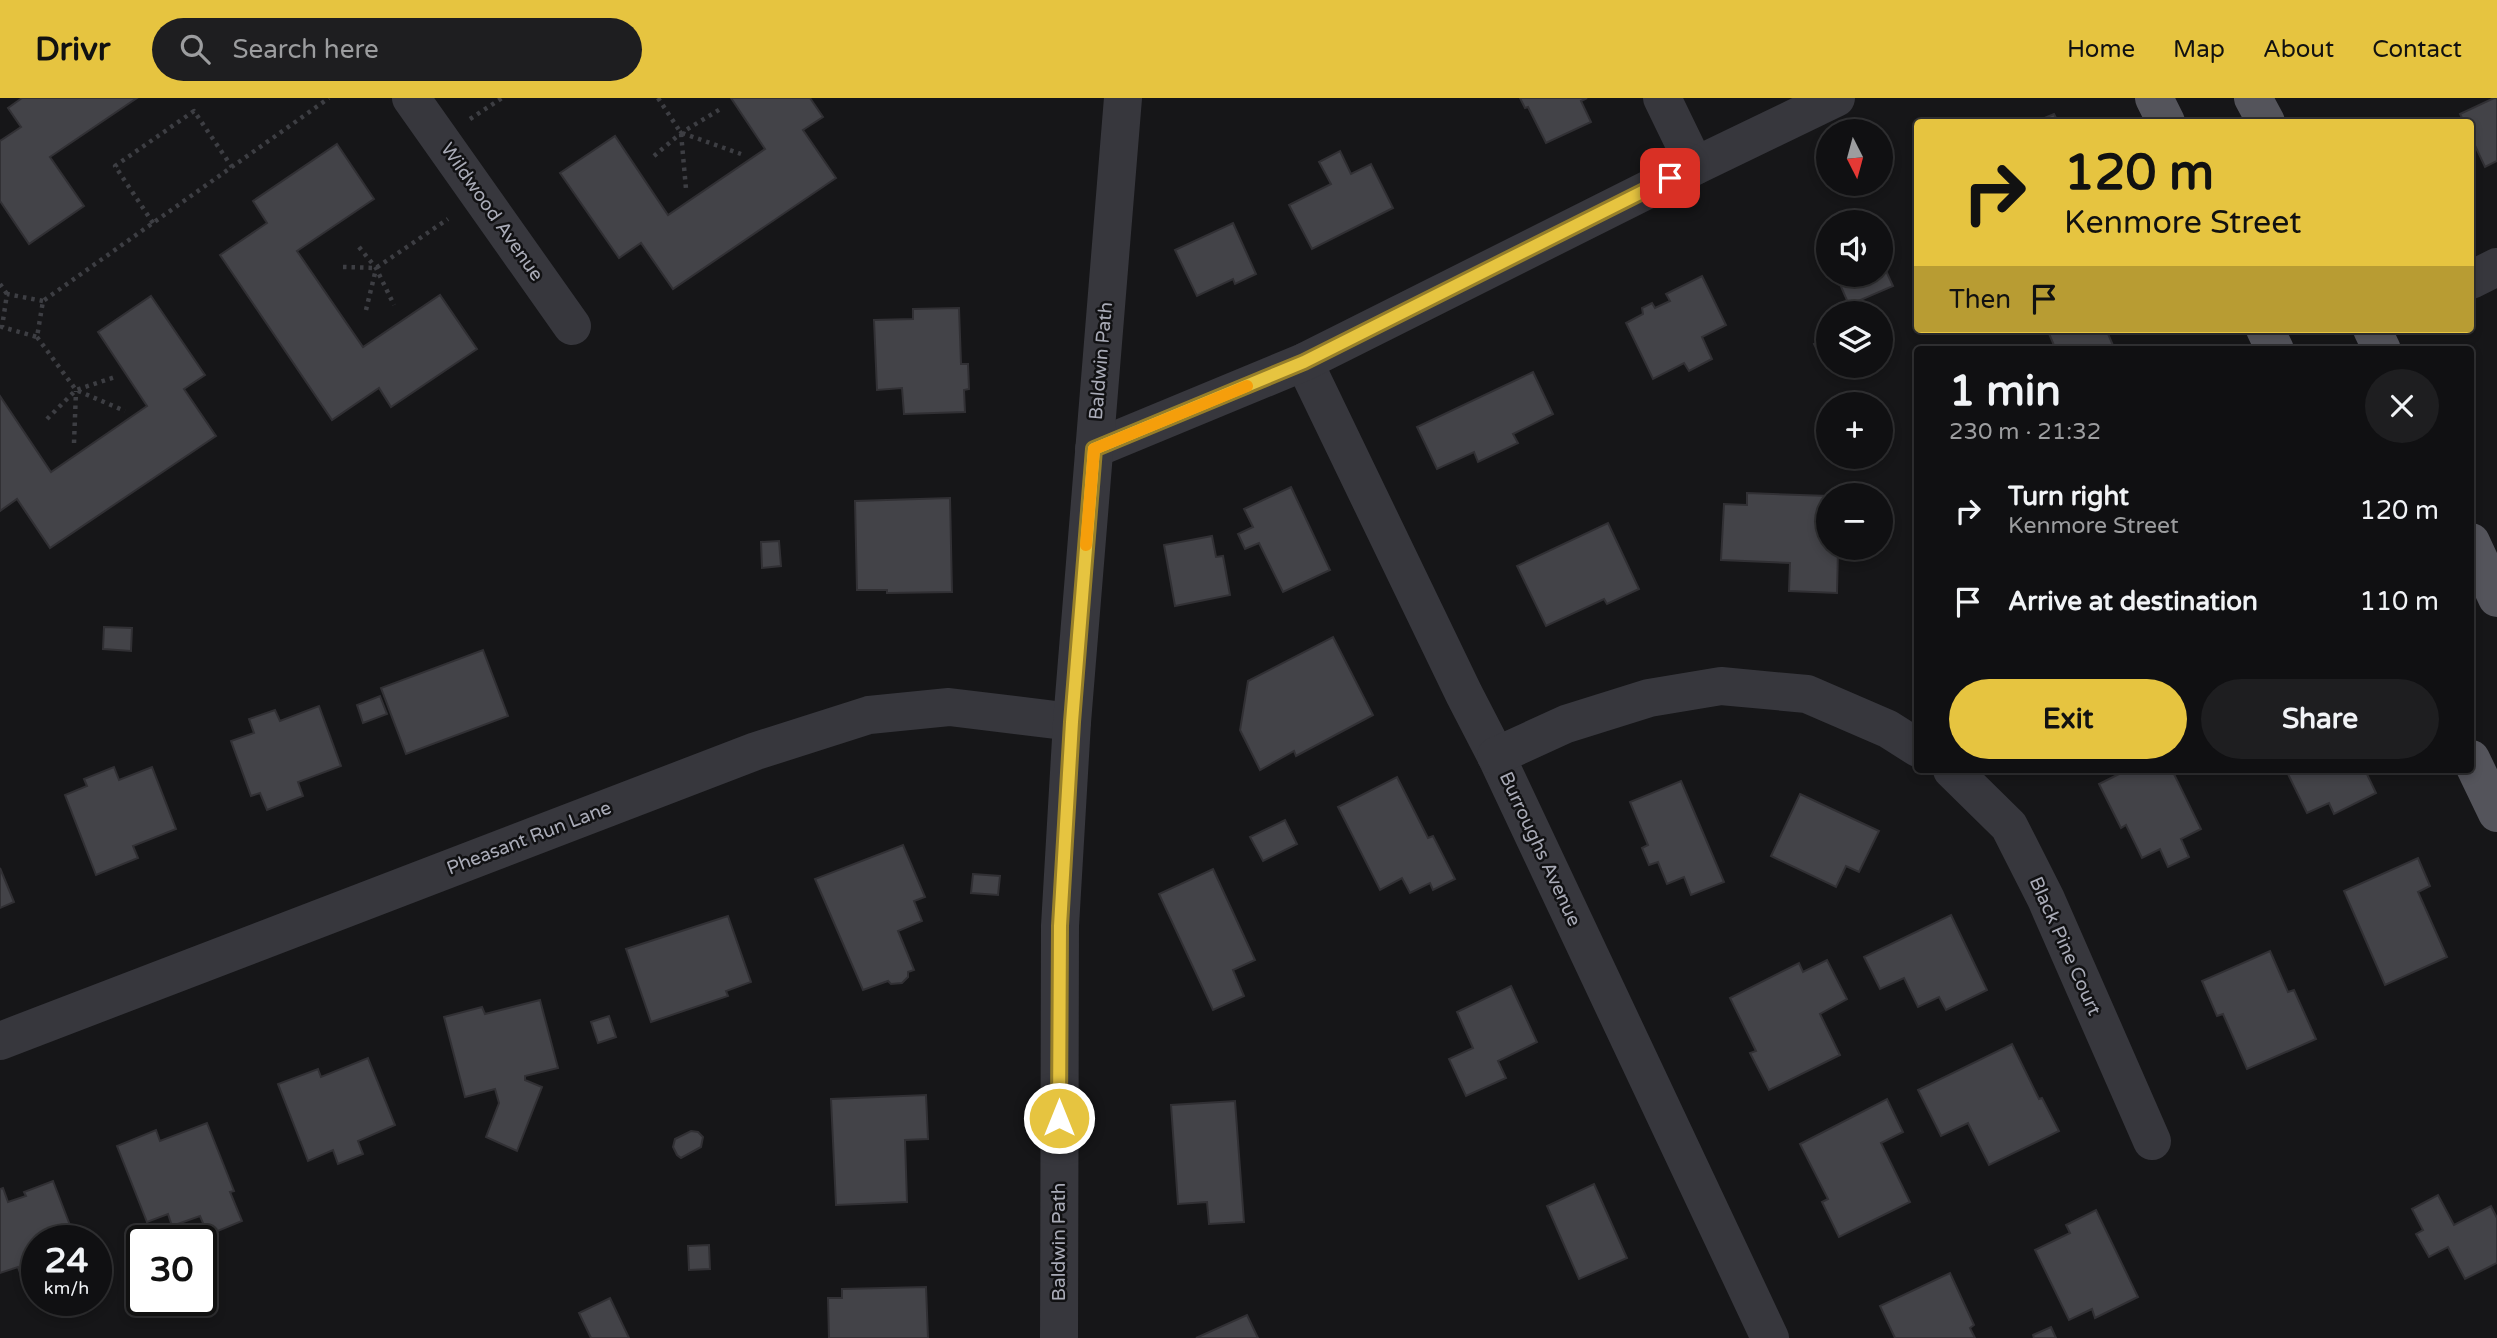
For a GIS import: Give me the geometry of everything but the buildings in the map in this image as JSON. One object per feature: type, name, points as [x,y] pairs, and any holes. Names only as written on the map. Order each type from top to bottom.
[{"type":"main road","points":[[2154,98],[2164,119]]},
{"type":"main road","points":[[2253,98],[2264,119]]},
{"type":"main road","points":[[2474,548],[2497,598]]},
{"type":"main road","points":[[2474,765],[2497,813]]},
{"type":"street","name":"Wildwood Avenue","points":[[411,98],[572,326]]},
{"type":"street","name":"Baldwin Path","points":[[1059,1338],[1060,926],[1072,722],[1124,98]]},
{"type":"street","points":[[1662,98],[1695,166]]},
{"type":"street","points":[[1094,449],[1304,362],[1836,98]]},
{"type":"street","points":[[2474,278],[2497,267]]},
{"type":"street","name":"Burroughs Avenue","points":[[1304,362],[1496,756],[1770,1338]]},
{"type":"street","points":[[1496,756],[1566,724],[1626,705],[1649,698],[1721,686],[1807,694],[1888,729],[1914,745]]},
{"type":"street","name":"Pheasant Run Lane","points":[[0,1041],[755,751],[869,715],[949,707],[1072,722]]},
{"type":"street","name":"Black Pine Court","points":[[1955,773],[2009,826],[2046,899],[2152,1141]]},
{"type":"path","points":[[37,337],[43,301],[328,98]]},
{"type":"path","points":[[658,98],[681,133],[686,189]]},
{"type":"path","points":[[654,156],[681,133],[722,108]]},
{"type":"path","points":[[153,223],[115,166],[194,111],[232,167]]},
{"type":"path","points":[[681,133],[741,154]]},
{"type":"path","points":[[343,267],[376,268],[481,198]]},
{"type":"path","points":[[359,247],[376,268],[394,305]]},
{"type":"path","points":[[366,310],[376,268]]},
{"type":"path","points":[[0,284],[7,294],[43,301]]},
{"type":"path","points":[[7,294],[1,328],[37,337],[76,390],[125,411]]},
{"type":"path","points":[[47,419],[76,390],[115,377]]},
{"type":"path","points":[[74,443],[76,390]]},
{"type":"slow traffic","points":[[1086,545],[1094,449],[1247,386]]},
{"type":"route","points":[[1059,1118],[1060,926],[1072,722],[1094,449],[1304,362],[1670,178]]}]
